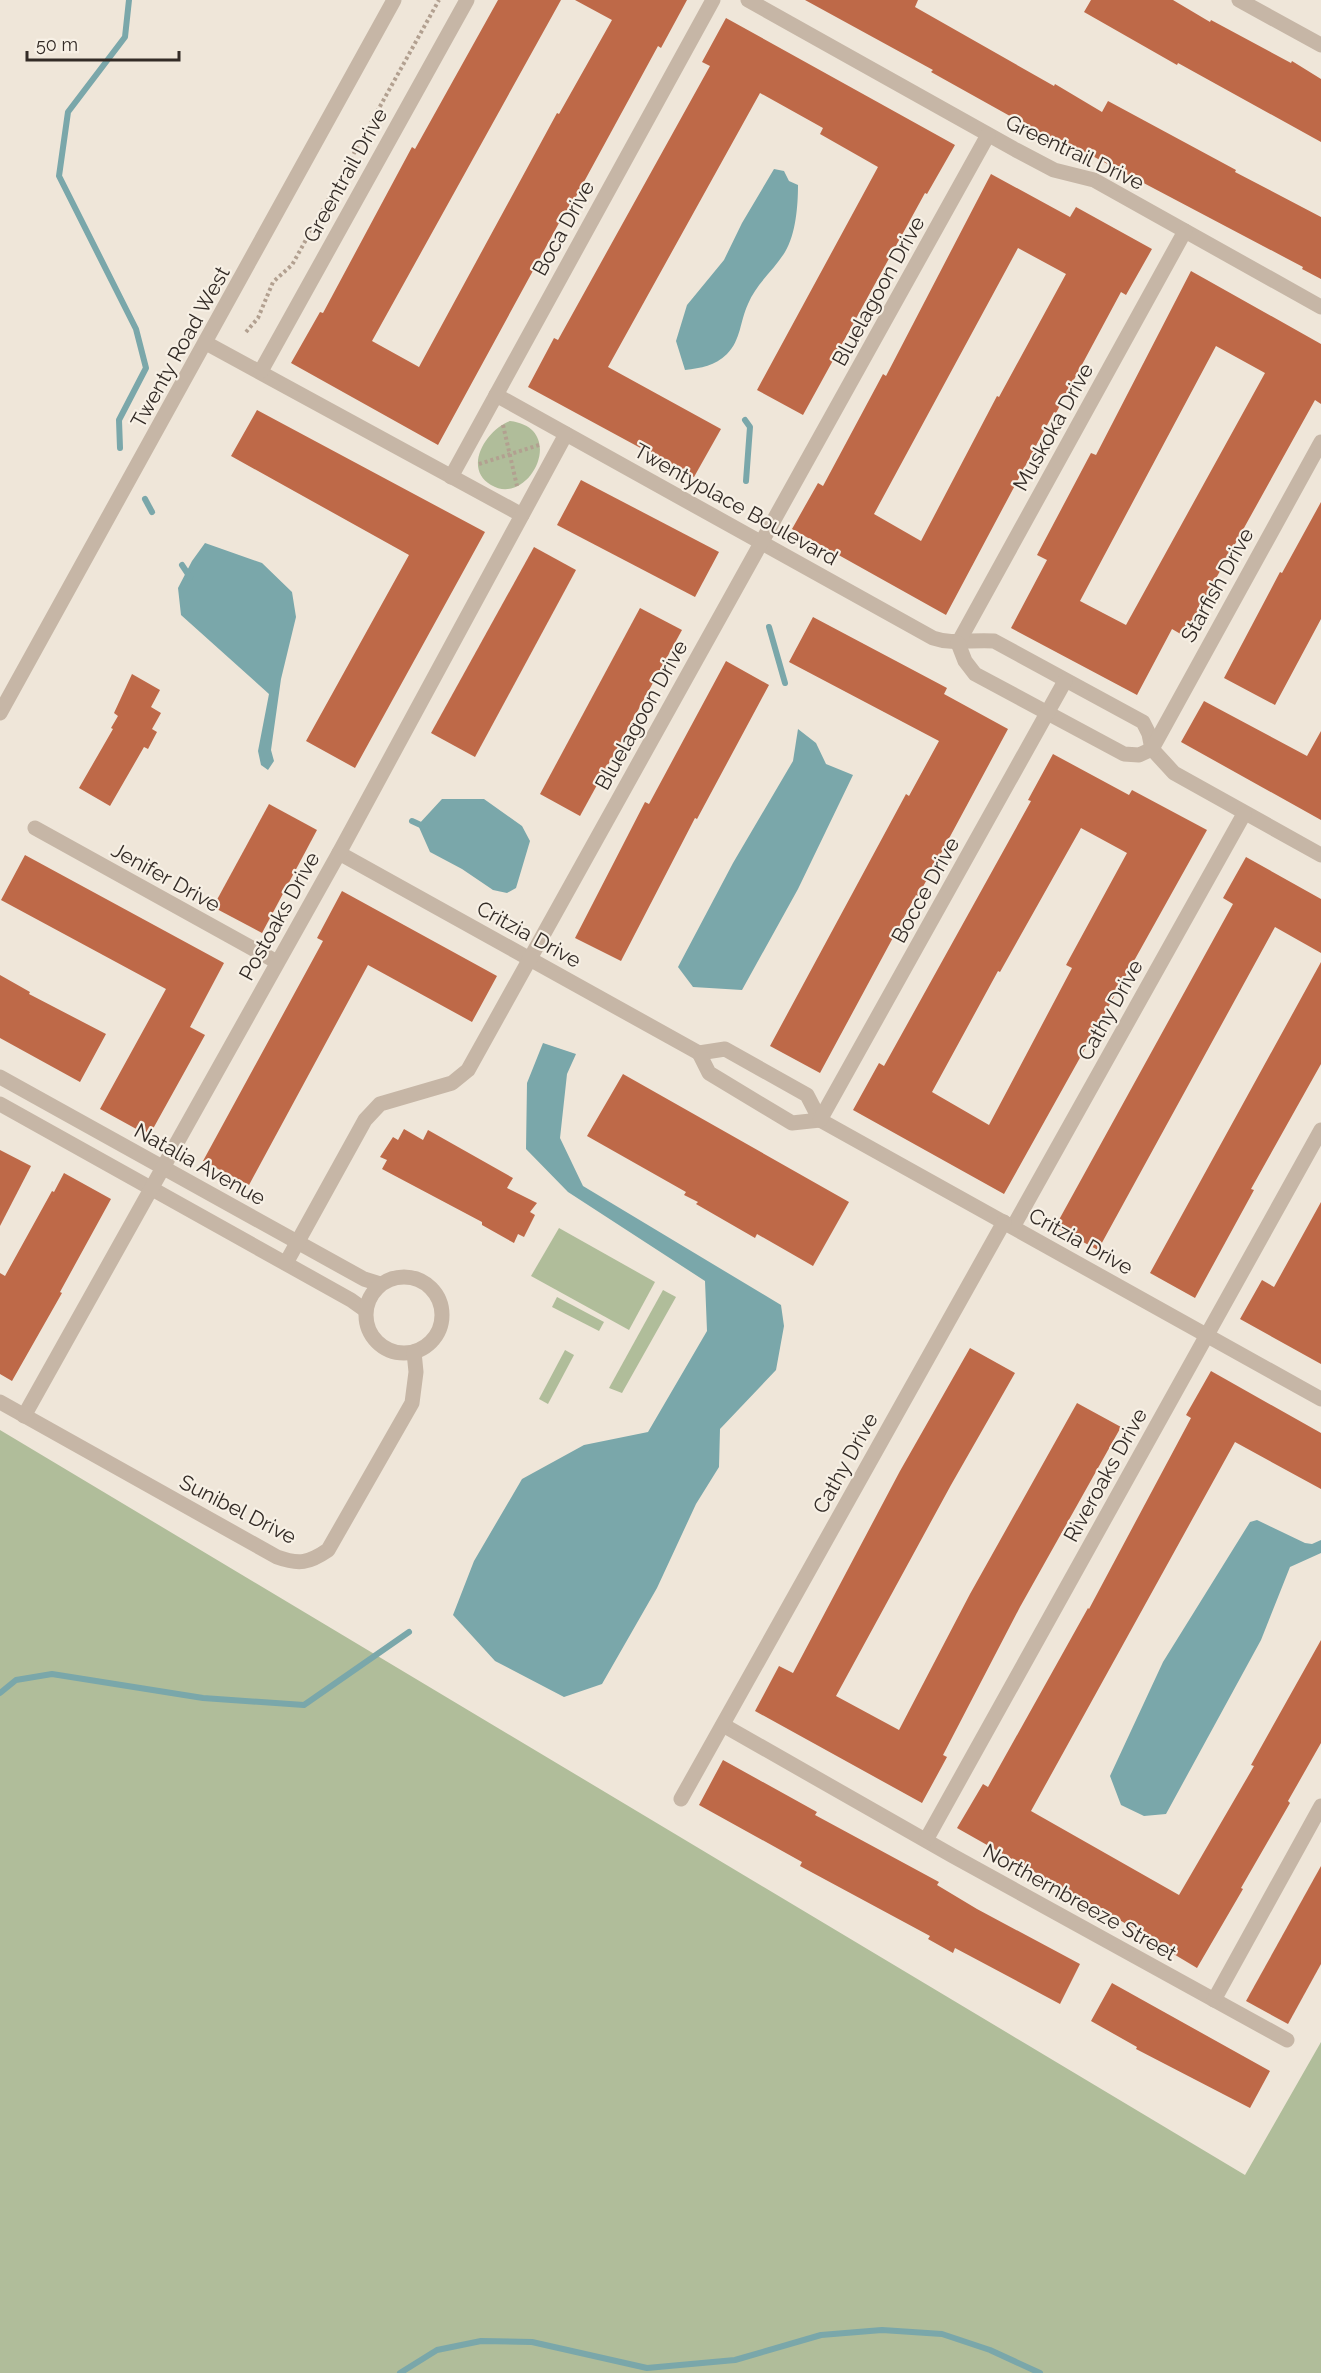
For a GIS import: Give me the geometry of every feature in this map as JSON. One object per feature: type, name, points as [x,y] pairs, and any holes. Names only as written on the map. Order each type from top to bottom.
[{"type":"street","name":"Twenty Road West","points":[[0,713],[394,0]]},
{"type":"street","name":"Greentrail Drive","points":[[261,371],[467,0]]},
{"type":"street","name":"Boca Drive","points":[[451,477],[713,0]]},
{"type":"street","name":"Greentrail Drive","points":[[748,0],[988,135],[1054,170],[1094,180],[1321,307]]},
{"type":"street","points":[[1239,0],[1321,45]]},
{"type":"street","name":"Bluelagoon Drive","points":[[286,1263],[372,1111],[380,1104],[452,1083],[468,1070],[988,135]]},
{"type":"street","name":"Muskoka Drive","points":[[958,643],[1185,231]]},
{"type":"street","points":[[206,343],[522,515]]},
{"type":"street","name":"Twentyplace Boulevard","points":[[496,395],[933,638],[958,643],[976,639],[994,641],[1143,722],[1149,734],[1152,749],[1174,773],[1321,855]]},
{"type":"street","name":"Postoaks Drive","points":[[24,1416],[339,853],[566,434]]},
{"type":"street","name":"Starfish Drive","points":[[1152,749],[1321,442]]},
{"type":"street","points":[[958,643],[965,661],[975,674],[1124,754],[1138,755],[1152,749]]},
{"type":"street","name":"Bocce Drive","points":[[820,1120],[1065,681]]},
{"type":"street","name":"Cathy Drive","points":[[681,1799],[1244,814]]},
{"type":"street","name":"Jenifer Drive","points":[[35,828],[277,962]]},
{"type":"street","name":"Critzia Drive","points":[[339,853],[699,1053],[709,1074],[792,1123],[820,1120],[1321,1399]]},
{"type":"street","points":[[699,1053],[725,1049],[807,1095],[820,1120]]},
{"type":"street","name":"Natalia Avenue","points":[[0,1077],[364,1279],[380,1284]]},
{"type":"street","points":[[0,1104],[286,1263],[365,1310]]},
{"type":"street","name":"Riveroaks Drive","points":[[926,1840],[1321,1130]]},
{"type":"street","points":[[403,1276],[416,1278],[435,1292],[442,1315],[440,1327],[426,1347],[402,1354],[390,1351],[370,1335],[365,1310],[368,1300],[380,1284],[391,1278],[403,1276]]},
{"type":"street","name":"Sunibel Drive","points":[[0,1402],[277,1557],[290,1561],[314,1560],[328,1550],[412,1403],[416,1372],[414,1352]]},
{"type":"street","points":[[723,1725],[926,1840]]},
{"type":"street","points":[[1214,2000],[1321,1806]]},
{"type":"street","name":"Northernbreeze Street","points":[[926,1840],[1287,2040]]},
{"type":"path","points":[[246,332],[258,318],[273,282],[292,265],[439,0]]},
{"type":"path","points":[[503,425],[517,486]]},
{"type":"path","points":[[479,464],[539,445]]},
{"type":"green space","points":[[510,421],[528,427],[537,437],[540,450],[537,464],[529,477],[518,486],[505,489],[491,485],[483,478],[478,469],[478,459],[486,440],[501,425]]},
{"type":"green space","points":[[559,1228],[655,1282],[629,1330],[531,1276]]},
{"type":"green space","points":[[663,1290],[676,1297],[622,1393],[609,1388]]},
{"type":"green space","points":[[557,1297],[604,1322],[599,1331],[552,1307]]},
{"type":"green space","points":[[565,1350],[574,1355],[548,1404],[539,1399]]},
{"type":"green space","points":[[0,1430],[1245,2175],[1321,2042],[1321,2373],[0,2373]]},
{"type":"water","points":[[774,169],[784,171],[789,181],[798,185],[796,219],[789,245],[781,259],[751,297],[732,349],[713,364],[685,370],[676,341],[687,305],[724,260],[742,223]]},
{"type":"water","points":[[205,543],[262,563],[292,592],[296,617],[281,679],[271,750],[274,761],[268,770],[261,765],[258,751],[269,694],[181,615],[178,588],[192,561]]},
{"type":"water","points":[[798,729],[816,743],[826,764],[853,775],[798,889],[742,990],[693,987],[678,967],[733,863],[793,761]]},
{"type":"water","points":[[442,799],[484,799],[522,826],[530,841],[516,888],[507,893],[493,890],[462,869],[430,852],[418,825]]},
{"type":"water","points":[[543,1043],[576,1054],[567,1074],[560,1138],[583,1186],[781,1305],[784,1326],[776,1370],[720,1429],[719,1467],[696,1504],[657,1588],[602,1684],[564,1697],[495,1661],[453,1615],[474,1561],[522,1479],[584,1445],[648,1432],[707,1331],[705,1281],[568,1192],[526,1149],[527,1083]]},
{"type":"water","points":[[1257,1520],[1305,1543],[1312,1544],[1321,1540],[1321,1553],[1290,1567],[1261,1640],[1166,1814],[1144,1816],[1121,1805],[1110,1776],[1163,1662],[1250,1522]]},
{"type":"building","points":[[498,0],[561,0],[372,341],[419,367],[557,113],[559,114],[612,20],[575,0],[687,0],[661,48],[658,46],[567,213],[565,212],[438,445],[291,363],[320,312],[323,313],[412,147],[415,149]]},
{"type":"building","points":[[805,0],[918,0],[915,7],[1102,112],[1108,101],[1236,170],[1235,172],[1321,217],[1321,279],[1302,269],[1303,267],[1064,141],[1063,144],[1026,125],[931,72],[933,70]]},
{"type":"building","points":[[1091,0],[1173,0],[1210,22],[1211,20],[1291,63],[1292,61],[1321,79],[1321,142],[1084,12]]},
{"type":"building","points":[[726,18],[955,145],[927,194],[925,193],[803,415],[757,390],[878,167],[820,134],[823,128],[760,93],[608,367],[721,429],[694,477],[528,387],[554,338],[558,340],[710,66],[702,62]]},
{"type":"building","points":[[991,174],[1070,217],[1076,207],[1152,249],[1126,295],[1121,292],[946,615],[792,529],[818,483],[823,486],[883,374],[886,376]],"holes":[[[1018,248],[1066,274],[999,397],[997,396],[921,541],[874,514]]]},
{"type":"building","points":[[1191,271],[1321,344],[1321,404],[1315,400],[1184,636],[1172,629],[1137,695],[1011,628],[1047,560],[1037,555],[1091,453],[1096,455]],"holes":[[[1216,346],[1265,373],[1126,625],[1080,601]]]},
{"type":"building","points":[[257,410],[485,532],[355,768],[306,741],[409,555],[231,456]]},
{"type":"building","points":[[581,480],[719,552],[695,597],[557,525]]},
{"type":"building","points":[[1321,502],[1321,619],[1275,705],[1224,678],[1280,572],[1282,573]]},
{"type":"building","points":[[534,547],[576,570],[475,757],[431,733]]},
{"type":"building","points":[[640,608],[682,630],[580,816],[540,794]]},
{"type":"building","points":[[813,617],[947,688],[944,694],[1008,729],[820,1073],[770,1046],[906,794],[909,796],[939,741],[789,662]]},
{"type":"building","points":[[726,661],[769,685],[697,819],[695,818],[621,961],[575,938],[645,802],[649,804]]},
{"type":"building","points":[[132,674],[160,690],[151,707],[161,713],[152,729],[157,732],[148,749],[144,747],[110,806],[79,788],[113,729],[111,728],[118,716],[114,713]]},
{"type":"building","points":[[1204,701],[1307,756],[1321,731],[1321,820],[1181,742]]},
{"type":"building","points":[[1053,754],[1129,795],[1132,790],[1207,830],[1004,1194],[853,1110],[879,1063],[884,1066],[1031,801],[1028,800]],"holes":[[[1081,828],[1127,853],[1066,965],[1072,968],[989,1125],[932,1092],[998,971],[1000,972]]]},
{"type":"building","points":[[269,804],[317,830],[262,933],[213,907]]},
{"type":"building","points":[[25,855],[224,963],[190,1027],[205,1035],[149,1136],[100,1109],[166,989],[1,900]]},
{"type":"building","points":[[1246,857],[1321,899],[1321,953],[1275,927],[1098,1250],[1055,1227],[1233,904],[1223,898]]},
{"type":"building","points":[[342,891],[497,976],[472,1022],[368,965],[249,1185],[203,1161],[323,941],[317,938]]},
{"type":"building","points":[[1321,962],[1321,1064],[1251,1189],[1254,1190],[1195,1298],[1150,1273]]},
{"type":"building","points":[[0,975],[30,992],[29,994],[106,1034],[80,1082],[0,1038]]},
{"type":"building","points":[[623,1074],[849,1202],[813,1266],[757,1234],[755,1238],[696,1204],[698,1202],[684,1195],[686,1192],[587,1136]]},
{"type":"building","points":[[404,1129],[423,1140],[428,1130],[513,1178],[507,1188],[537,1203],[530,1212],[535,1215],[524,1237],[518,1234],[514,1243],[482,1225],[482,1222],[382,1169],[387,1160],[380,1157],[393,1137],[398,1140]]},
{"type":"building","points":[[0,1150],[31,1166],[0,1226]]},
{"type":"building","points":[[64,1173],[111,1199],[60,1292],[62,1293],[12,1381],[0,1374],[0,1273],[5,1276]]},
{"type":"building","points":[[1321,1202],[1321,1364],[1240,1319],[1262,1280],[1274,1287]]},
{"type":"building","points":[[970,1348],[1015,1373],[836,1696],[899,1730],[970,1594],[1077,1403],[1121,1427],[1020,1607],[943,1755],[947,1757],[922,1803],[755,1711],[779,1666],[793,1673],[900,1471]]},
{"type":"building","points":[[1211,1371],[1321,1433],[1321,1489],[1235,1442],[1031,1811],[1179,1895],[1254,1766],[1251,1765],[1321,1640],[1321,1743],[1288,1801],[1290,1803],[1241,1888],[1243,1889],[1197,1968],[1152,1941],[1153,1939],[957,1828],[983,1784],[988,1787],[1089,1609],[1191,1418],[1186,1415]]},
{"type":"building","points":[[723,1760],[817,1812],[815,1815],[939,1882],[937,1885],[977,1909],[1080,1964],[1060,2004],[955,1948],[953,1953],[928,1939],[930,1936],[800,1866],[802,1862],[699,1805]]},
{"type":"building","points":[[1321,1866],[1321,1964],[1288,2024],[1246,2001]]},
{"type":"building","points":[[1112,1983],[1270,2071],[1250,2108],[1136,2049],[1137,2047],[1091,2021]]},
{"type":"waterway","points":[[120,448],[119,420],[146,368],[136,329],[59,176],[68,112],[125,37],[129,0]]},
{"type":"waterway","points":[[745,420],[750,427],[746,481]]},
{"type":"waterway","points":[[145,499],[152,512]]},
{"type":"waterway","points":[[182,565],[190,577]]},
{"type":"waterway","points":[[769,627],[785,683]]},
{"type":"waterway","points":[[412,821],[425,827]]},
{"type":"waterway","points":[[0,1693],[16,1680],[52,1674],[203,1698],[304,1705],[409,1632]]},
{"type":"waterway","points":[[400,2373],[437,2350],[481,2341],[532,2342],[647,2368],[735,2360],[821,2335],[882,2330],[942,2334],[990,2350],[1040,2373]]}]
